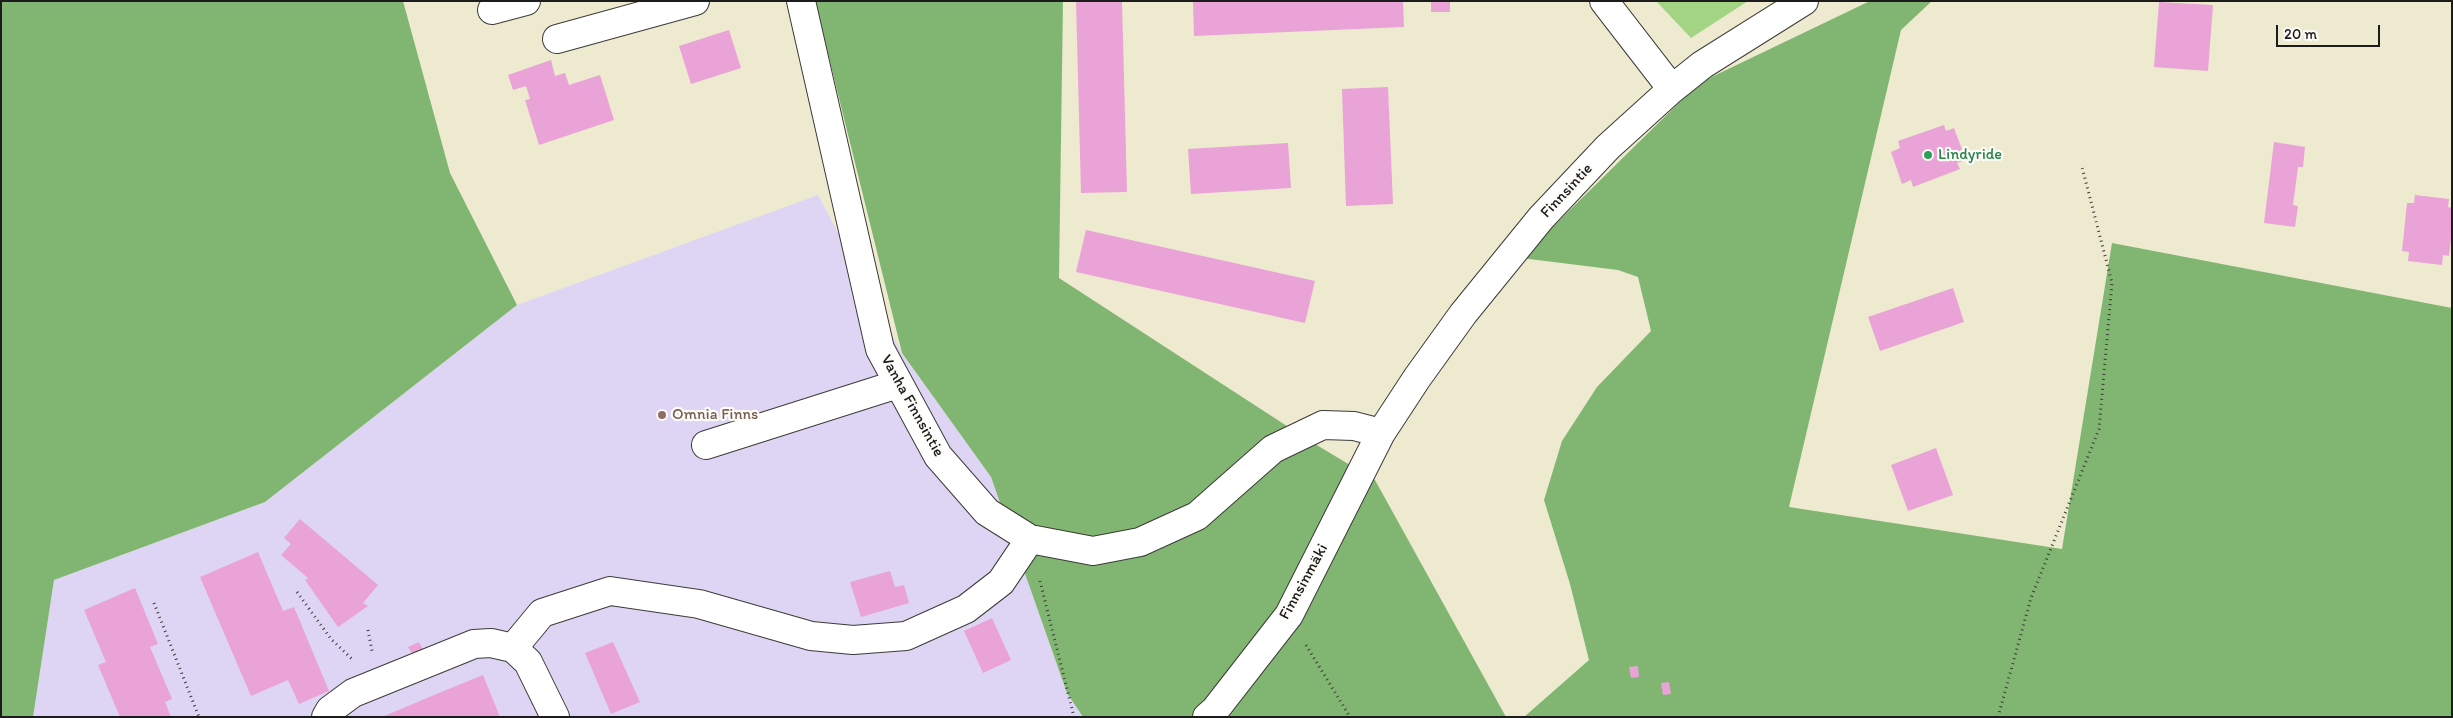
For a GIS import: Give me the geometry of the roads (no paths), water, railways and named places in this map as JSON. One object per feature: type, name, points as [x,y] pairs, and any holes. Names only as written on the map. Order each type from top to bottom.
[{"type":"street","points":[[492,10],[526,1]]},
{"type":"street","points":[[621,1],[650,13]]},
{"type":"street","points":[[557,39],[695,1]]},
{"type":"street","name":"Vanha Finnsintie","points":[[801,1],[880,349],[938,456],[987,512],[1030,539],[1093,551],[1140,542],[1197,516],[1273,449],[1323,425],[1354,426],[1381,433]]},
{"type":"street","points":[[1604,1],[1672,89]]},
{"type":"street","name":"Finnsintie","points":[[1381,433],[1417,378],[1463,314],[1541,218],[1608,147],[1672,89],[1702,65],[1804,1]]},
{"type":"street","points":[[706,445],[898,384]]},
{"type":"street","name":"Finnsinmäki","points":[[1207,717],[1215,710],[1288,615],[1381,433]]},
{"type":"street","points":[[513,648],[542,613],[610,591],[699,604],[811,636],[853,640],[906,636],[966,609],[1001,582],[1030,539]]},
{"type":"street","points":[[326,717],[330,710],[353,694],[474,644],[491,643],[513,648],[528,662],[555,717]]},
{"type":"place","name":"Lindyride","points":[[1928,155]]},
{"type":"place","name":"Omnia Finns","points":[[662,415]]}]
